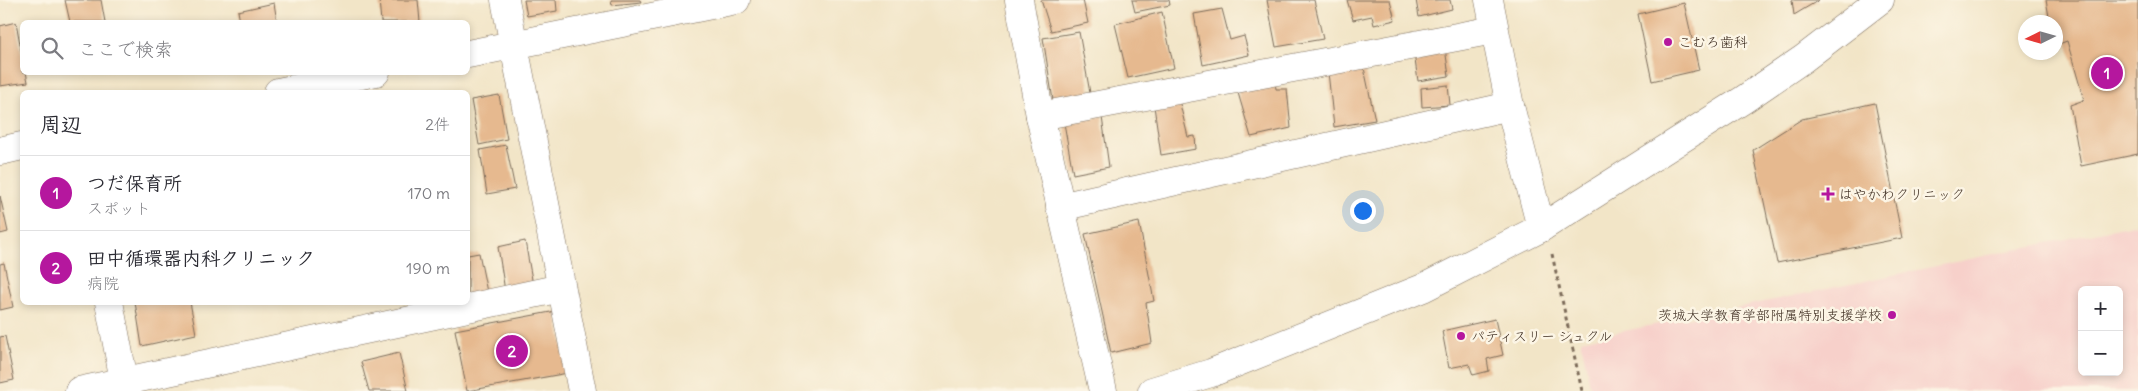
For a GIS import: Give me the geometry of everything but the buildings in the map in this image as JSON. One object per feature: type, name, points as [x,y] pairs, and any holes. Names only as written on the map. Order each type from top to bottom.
[{"type":"street","points":[[505,0],[582,391]]},
{"type":"street","points":[[470,54],[736,0]]},
{"type":"street","points":[[1019,0],[1040,116],[1103,391]]},
{"type":"street","points":[[1489,0],[1510,106],[1541,228]]},
{"type":"street","points":[[1152,391],[1211,373],[1423,288],[1541,228],[1743,100],[1803,59],[1880,0]]},
{"type":"street","points":[[1040,116],[1494,30]]},
{"type":"street","points":[[288,90],[361,75]]},
{"type":"street","points":[[1060,207],[1510,106]]},
{"type":"street","points":[[0,151],[20,146]]},
{"type":"street","points":[[79,391],[125,386],[561,288]]},
{"type":"street","points":[[109,305],[125,386]]},
{"type":"path","points":[[1541,228],[1554,260],[1582,391]]},
{"type":"shaded area","name":"茨城大学教育学部附属特別支援学校","points":[[2138,224],[2138,391],[1591,391],[1581,340]]},
{"type":"place","name":"こむろ歯科","points":[[1668,42]]},
{"type":"place","name":"つだ保育所","points":[[2107,73]]},
{"type":"place","name":"はやかわクリニック","points":[[1828,194]]},
{"type":"place","name":"茨城大学教育学部附属特別支援学校","points":[[1892,315]]},
{"type":"place","name":"パティスリー シュクル","points":[[1461,336]]},
{"type":"place","name":"田中循環器内科クリニック","points":[[512,351]]}]
